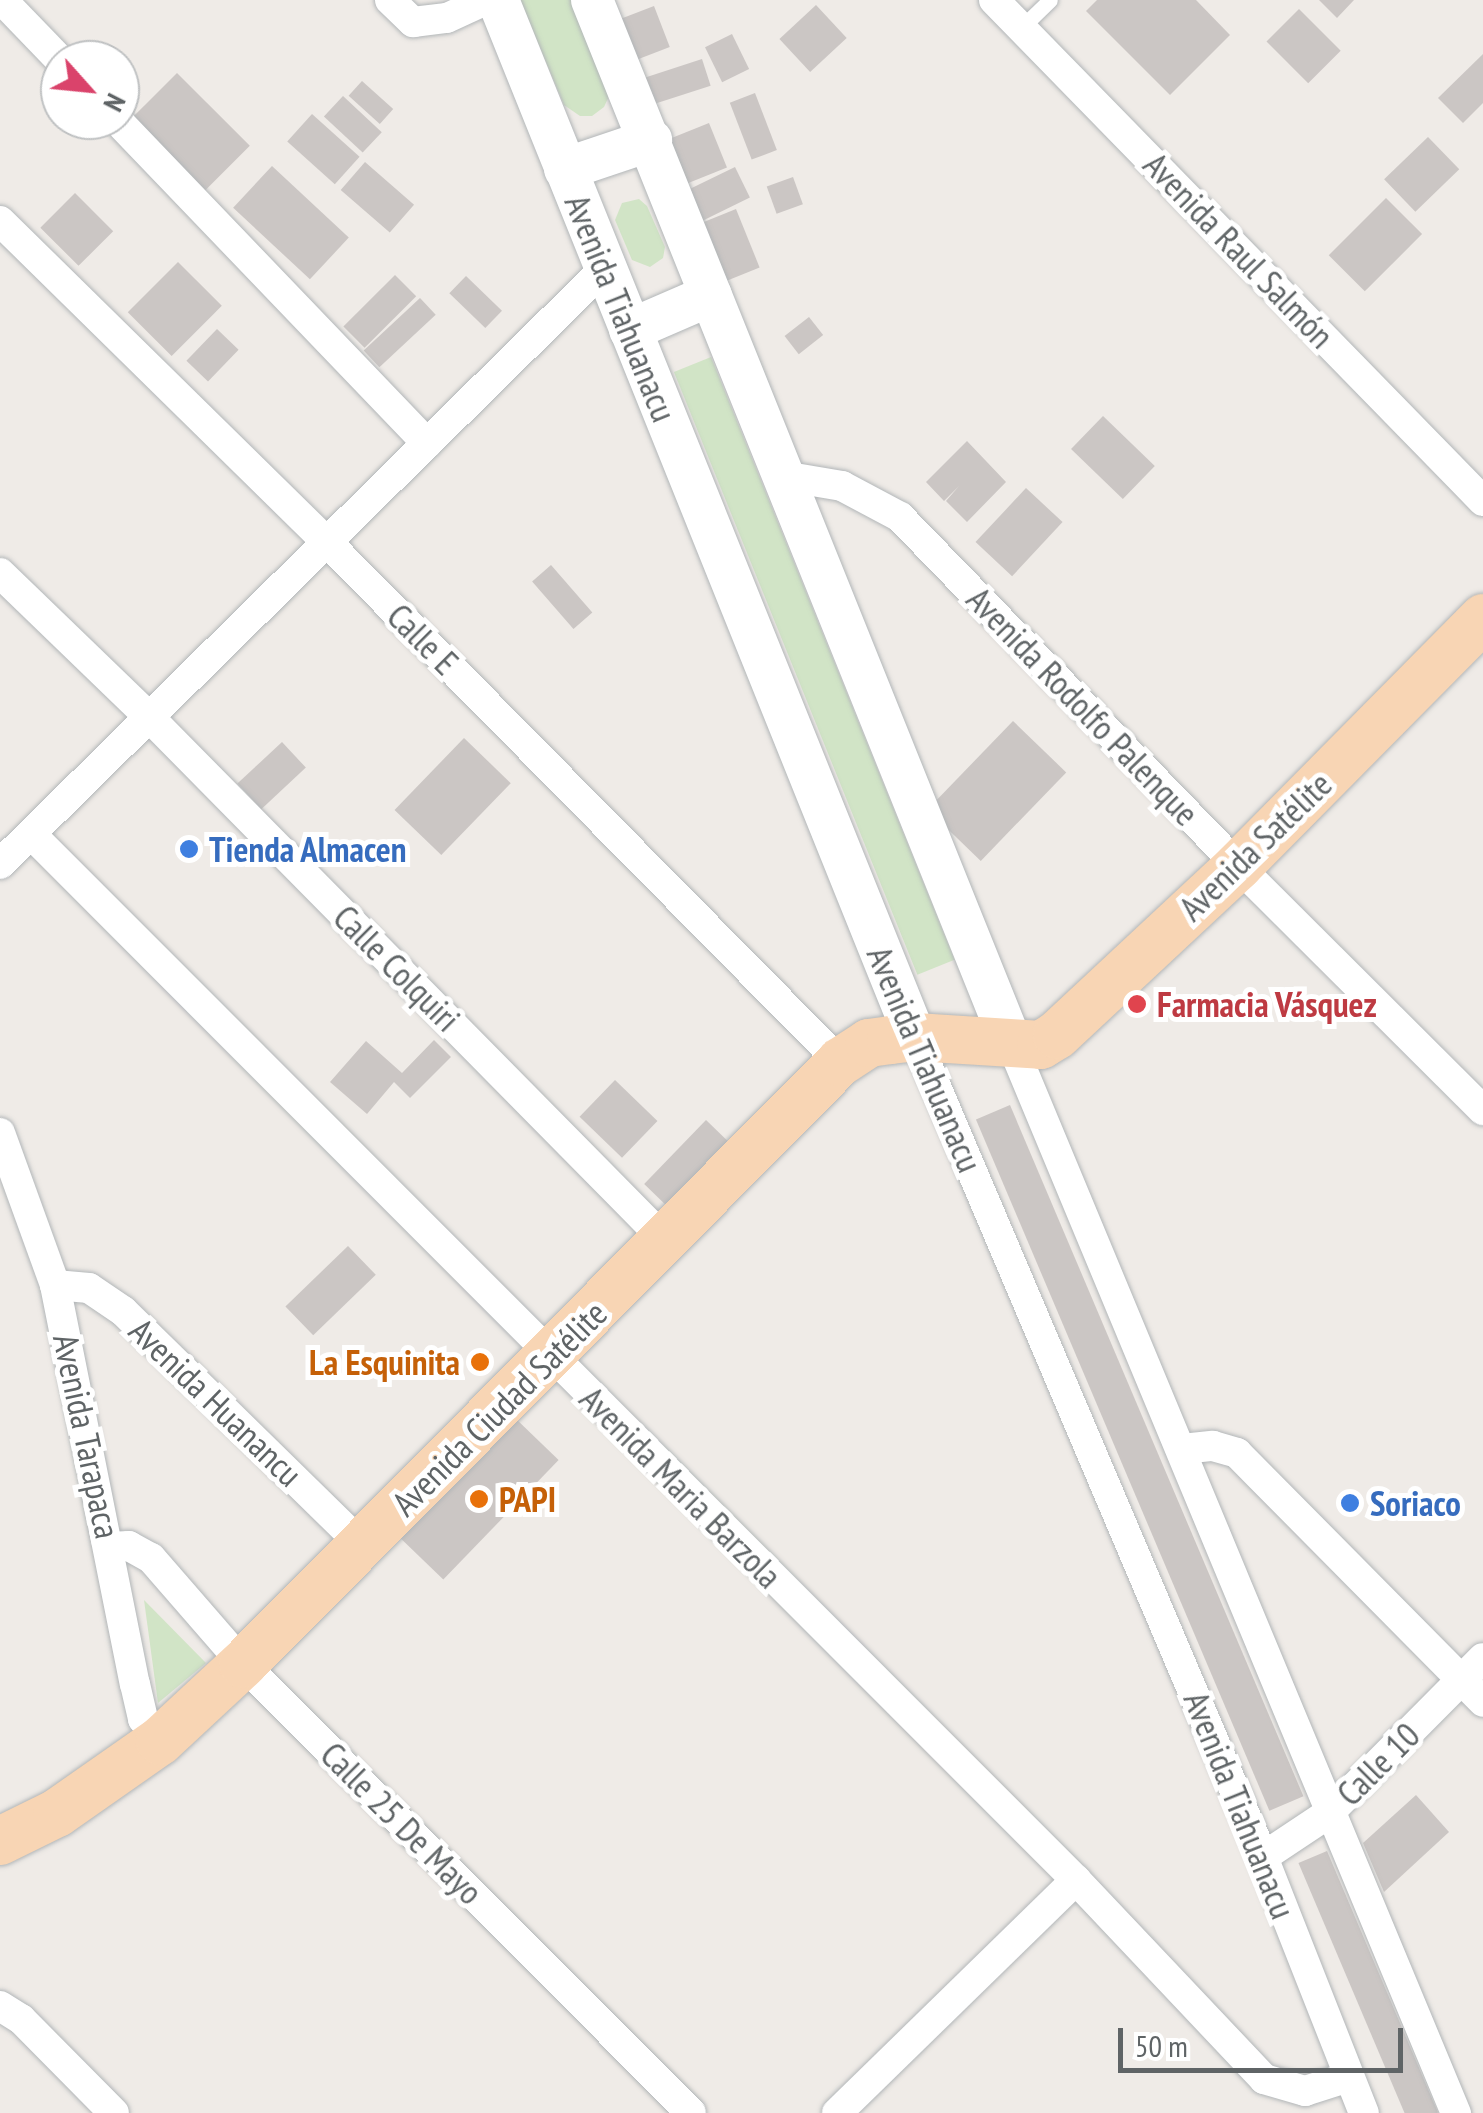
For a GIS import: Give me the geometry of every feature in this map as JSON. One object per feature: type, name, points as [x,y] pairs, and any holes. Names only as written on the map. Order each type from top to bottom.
[{"type":"main road","name":"Avenida Tiahuanacu","points":[[498,0],[915,1037]]},
{"type":"main road","points":[[592,0],[1012,1045]]},
{"type":"main road","points":[[564,169],[651,140]]},
{"type":"main road","points":[[630,330],[711,295]]},
{"type":"main road","name":"Avenida Satélite","points":[[1012,1045],[1041,1045],[1057,1035],[1238,866],[1483,618]]},
{"type":"main road","name":"Avenida Ciudad Satélite","points":[[0,1841],[57,1813],[160,1741],[243,1664],[551,1357],[840,1062],[870,1043],[915,1037],[1012,1045]]},
{"type":"street","points":[[2,0],[41,40]]},
{"type":"street","points":[[390,0],[413,22],[447,18],[486,0]]},
{"type":"street","name":"Avenida Raul Salmón","points":[[994,0],[1483,500]]},
{"type":"street","points":[[136,140],[428,443]]},
{"type":"street","name":"Calle E","points":[[0,221],[328,542],[840,1062]]},
{"type":"street","points":[[0,864],[605,268]]},
{"type":"street","name":"Avenida Rodolfo Palenque","points":[[784,476],[842,486],[900,517],[1238,866],[1483,1110]]},
{"type":"street","name":"Calle Colquiri","points":[[0,573],[150,718],[664,1239]]},
{"type":"street","name":"Avenida Maria Barzola","points":[[32,835],[1076,1880],[1264,2079],[1306,2091],[1349,2077]]},
{"type":"street","name":"Avenida Tiahuanacu","points":[[915,1037],[1263,1857],[1364,2113]]},
{"type":"street","points":[[1012,1045],[1456,2113]]},
{"type":"street","name":"Avenida Tarapaca","points":[[0,1133],[55,1285],[143,1719],[160,1741]]},
{"type":"street","name":"Avenida Huanancu","points":[[55,1285],[89,1288],[123,1311],[362,1545]]},
{"type":"street","points":[[1182,1449],[1214,1446],[1237,1453],[1472,1669],[1483,1702]]},
{"type":"street","name":"Calle 25 De Mayo","points":[[110,1547],[128,1546],[151,1558],[243,1664],[692,2113]]},
{"type":"street","name":"Calle 10","points":[[1263,1857],[1329,1814],[1472,1669]]},
{"type":"street","points":[[837,2113],[1076,1880]]},
{"type":"street","points":[[0,2006],[20,2019],[114,2113]]},
{"type":"lane","points":[[1021,28],[1050,0]]},
{"type":"green space","points":[[520,0],[571,0],[610,94],[604,107],[592,116],[580,116],[564,105]]},
{"type":"green space","points":[[639,199],[647,206],[665,247],[663,258],[650,267],[632,260],[615,220],[622,203]]},
{"type":"green space","points":[[711,357],[954,960],[917,975],[674,372]]},
{"type":"green space","points":[[144,1600],[206,1663],[158,1703]]},
{"type":"building","points":[[1097,0],[1196,0],[1230,35],[1170,95],[1086,11]]},
{"type":"building","points":[[1319,0],[1354,0],[1337,18]]},
{"type":"building","points":[[816,5],[847,38],[810,72],[779,39]]},
{"type":"building","points":[[654,6],[670,47],[631,62],[616,21]]},
{"type":"building","points":[[1299,9],[1341,51],[1308,83],[1266,42]]},
{"type":"building","points":[[732,34],[749,69],[722,82],[705,47]]},
{"type":"building","points":[[1483,54],[1483,103],[1463,123],[1438,98]]},
{"type":"building","points":[[702,59],[711,86],[648,106],[639,79]]},
{"type":"building","points":[[177,73],[250,146],[201,195],[140,134],[140,110]]},
{"type":"building","points":[[362,81],[393,109],[380,124],[349,96]]},
{"type":"building","points":[[755,93],[777,150],[752,160],[730,103]]},
{"type":"building","points":[[343,96],[382,132],[363,153],[324,116]]},
{"type":"building","points":[[312,114],[360,157],[335,184],[287,141]]},
{"type":"building","points":[[709,123],[727,168],[682,186],[664,141]]},
{"type":"building","points":[[1428,137],[1459,169],[1415,212],[1384,179]]},
{"type":"building","points":[[365,162],[414,205],[390,233],[341,190]]},
{"type":"building","points":[[272,166],[349,238],[310,279],[233,208]]},
{"type":"building","points":[[735,167],[750,198],[700,222],[686,191]]},
{"type":"building","points":[[793,177],[803,204],[777,214],[767,187]]},
{"type":"building","points":[[75,193],[113,231],[79,266],[40,228]]},
{"type":"building","points":[[1386,198],[1422,234],[1365,291],[1329,255]]},
{"type":"building","points":[[736,209],[760,267],[721,283],[697,225]]},
{"type":"building","points":[[178,262],[222,306],[172,356],[128,312]]},
{"type":"building","points":[[395,275],[416,296],[365,348],[343,327]]},
{"type":"building","points":[[466,276],[502,311],[485,328],[449,293]]},
{"type":"building","points":[[420,298],[436,315],[379,367],[364,351]]},
{"type":"building","points":[[809,317],[823,335],[799,354],[785,336]]},
{"type":"building","points":[[217,329],[239,350],[208,381],[186,361]]},
{"type":"building","points":[[1103,416],[1155,466],[1123,499],[1071,449]]},
{"type":"building","points":[[967,441],[1006,482],[967,522],[946,501],[959,486],[944,501],[926,482]]},
{"type":"building","points":[[1026,488],[1063,522],[1012,576],[976,542]]},
{"type":"building","points":[[551,565],[592,613],[573,629],[532,581]]},
{"type":"building","points":[[1013,721],[1066,772],[981,861],[928,809]]},
{"type":"building","points":[[464,738],[511,783],[441,855],[395,810]]},
{"type":"building","points":[[282,742],[306,768],[261,809],[237,784]]},
{"type":"building","points":[[434,1040],[451,1057],[410,1098],[394,1082],[367,1114],[330,1082],[366,1041],[402,1073]]},
{"type":"building","points":[[615,1080],[657,1121],[622,1158],[580,1117]]},
{"type":"building","points":[[1010,1105],[1303,1796],[1269,1811],[976,1119]]},
{"type":"building","points":[[706,1120],[730,1143],[668,1207],[644,1184]]},
{"type":"building","points":[[348,1246],[376,1275],[313,1335],[285,1306]]},
{"type":"building","name":"PAPI","points":[[514,1417],[559,1460],[443,1579],[399,1536]]},
{"type":"building","points":[[1416,1795],[1449,1832],[1384,1892],[1363,1843]]},
{"type":"building","points":[[1327,1851],[1438,2112],[1405,2113],[1298,1863]]},
{"type":"place","name":"Tienda Almacen","points":[[189,849]]},
{"type":"place","name":"Farmacia Vásquez","points":[[1137,1004]]},
{"type":"place","name":"La Esquinita","points":[[480,1362]]},
{"type":"place","name":"PAPI","points":[[479,1499]]},
{"type":"place","name":"Soriaco","points":[[1350,1503]]}]
